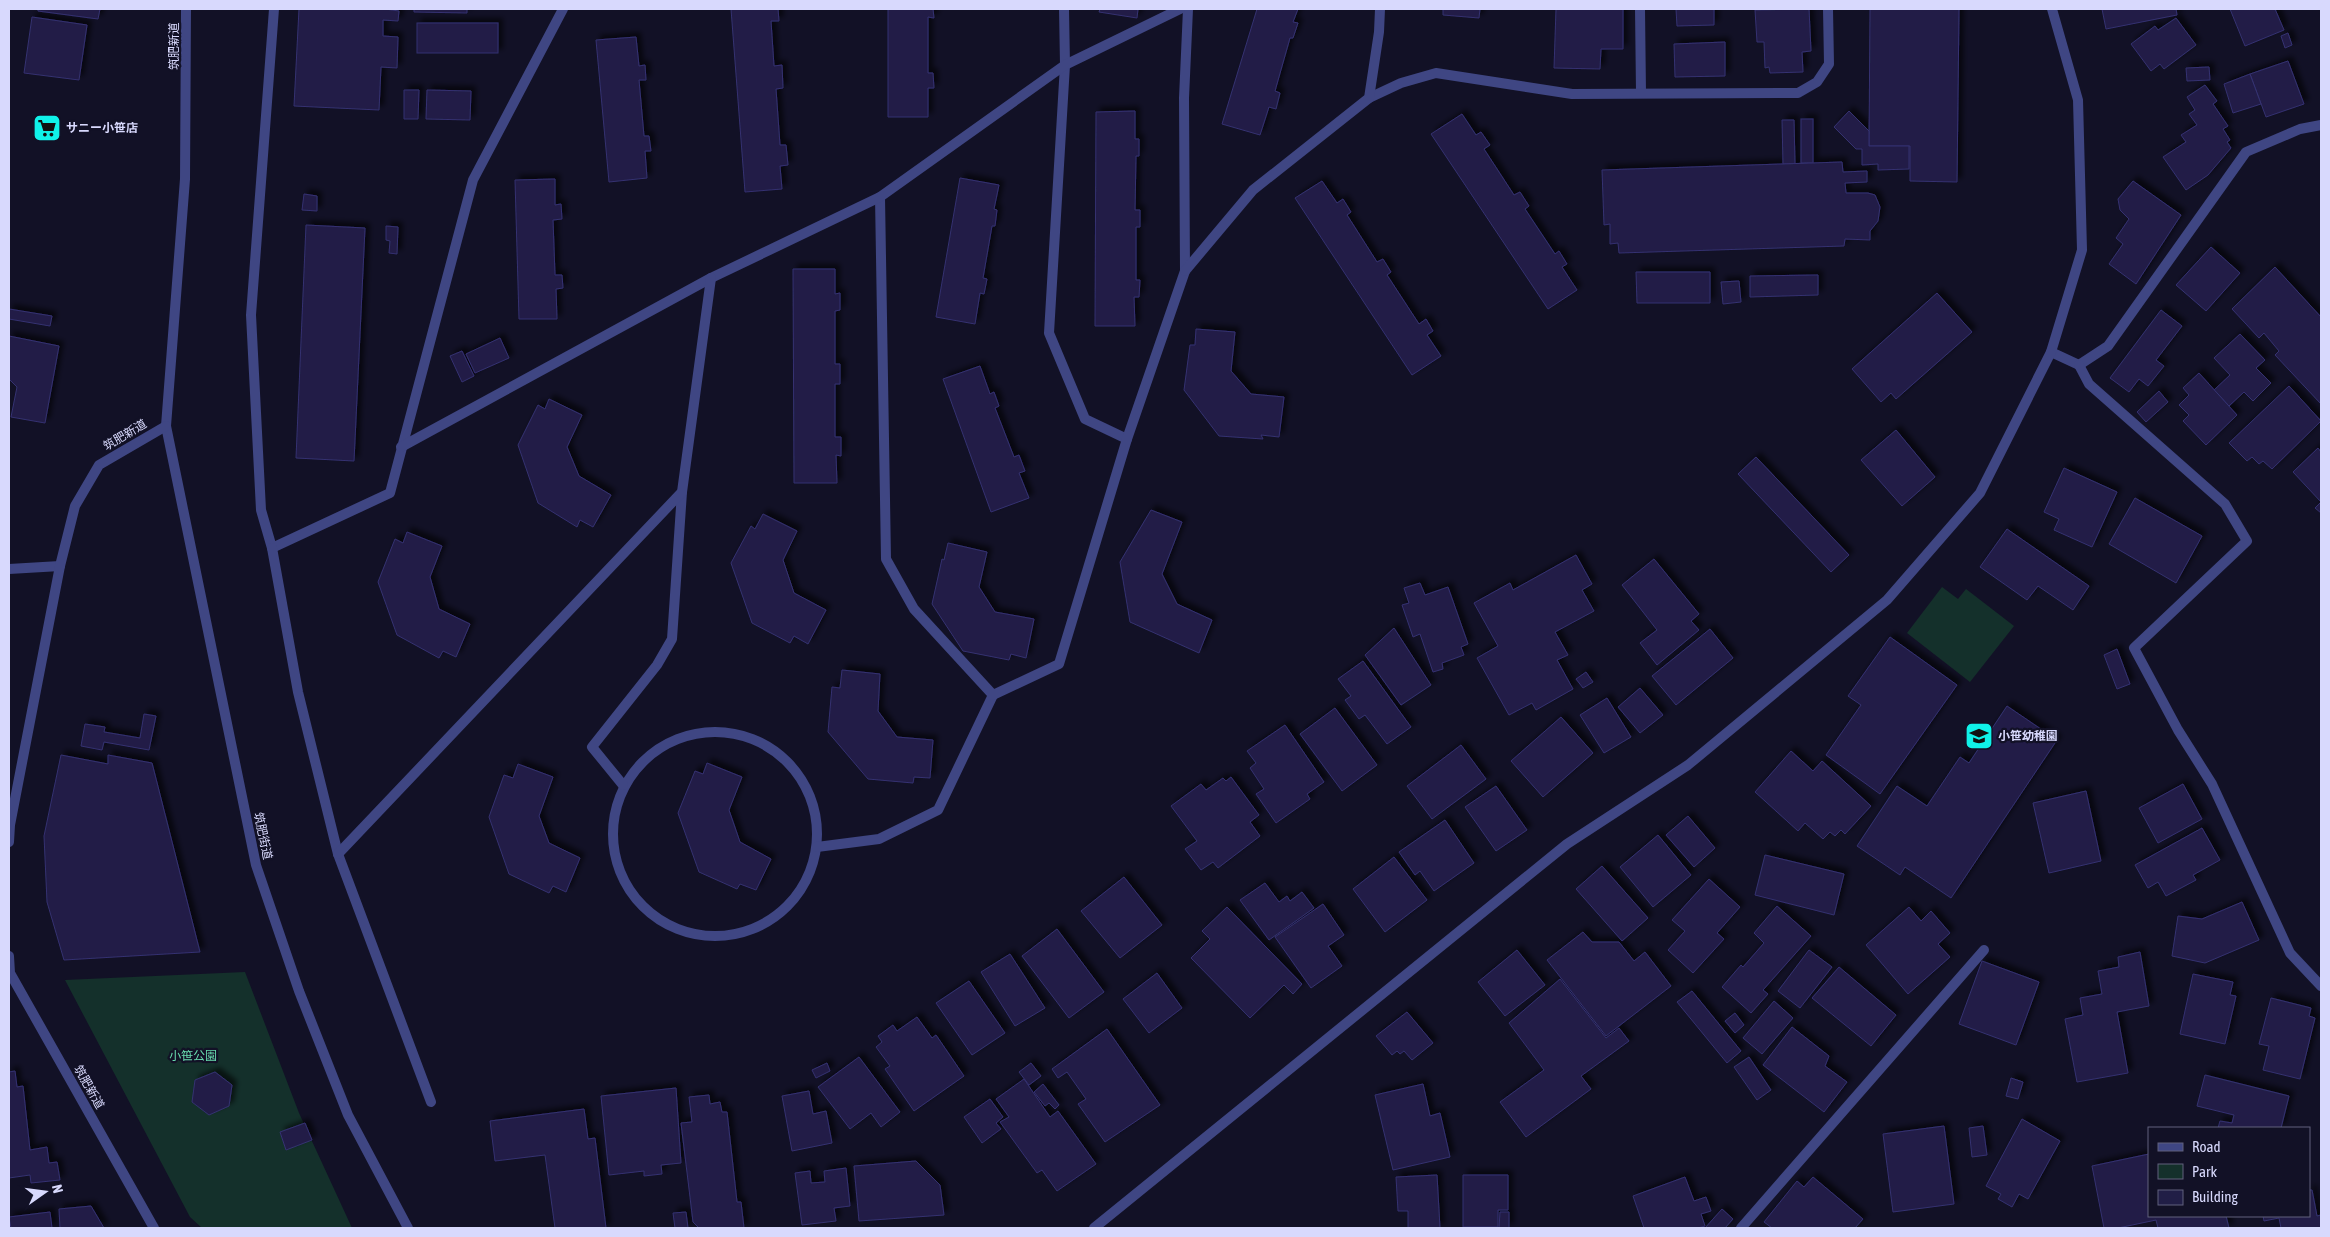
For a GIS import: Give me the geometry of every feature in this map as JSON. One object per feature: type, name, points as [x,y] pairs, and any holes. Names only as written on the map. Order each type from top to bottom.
[{"type":"street","name":"筑肥新道","points":[[9,842],[10,826],[60,566],[75,506],[99,465],[166,426],[186,179],[186,9]]},
{"type":"street","points":[[274,9],[251,315],[262,510],[272,548],[298,692],[338,854],[431,1102]]},
{"type":"street","points":[[272,548],[390,493],[473,180],[563,9]]},
{"type":"street","points":[[1064,9],[1065,65],[1049,333],[1085,419],[1127,440]]},
{"type":"street","points":[[402,447],[711,278],[880,197],[1065,65],[1180,9]]},
{"type":"street","points":[[817,848],[879,839],[938,810],[993,695],[1059,664],[1127,440],[1185,271],[1184,98],[1188,9]]},
{"type":"street","points":[[1369,98],[1379,32],[1380,9]]},
{"type":"street","points":[[1640,9],[1640,93]]},
{"type":"street","points":[[1185,271],[1253,190],[1369,98],[1402,83],[1436,73],[1572,94],[1798,93],[1817,82],[1829,64],[1828,9]]},
{"type":"street","points":[[1094,1228],[1567,844],[1688,765],[1887,600],[1980,492],[2052,352],[2082,250],[2078,100],[2052,9]]},
{"type":"street","points":[[2079,364],[2108,346],[2246,152],[2300,129],[2321,125]]},
{"type":"street","points":[[880,197],[886,559],[914,610],[993,695]]},
{"type":"street","points":[[623,785],[592,747],[657,664],[672,639],[682,492],[711,278]]},
{"type":"street","points":[[2052,352],[2079,364],[2089,384],[2225,504],[2247,541],[2134,648],[2178,730],[2212,784],[2290,953],[2321,986]]},
{"type":"street","name":"筑肥街道","points":[[166,426],[256,865],[299,991],[348,1115],[408,1228]]},
{"type":"street","points":[[338,854],[682,492]]},
{"type":"street","points":[[9,569],[60,566]]},
{"type":"street","points":[[716,730],[748,735],[778,752],[795,768],[818,821],[817,848],[800,893],[778,917],[705,938],[683,934],[651,916],[626,889],[611,844],[623,785],[635,767],[665,743],[716,730]]},
{"type":"street","points":[[1741,1228],[1984,950]]},
{"type":"street","name":"筑肥新道","points":[[9,956],[9,973],[154,1228]]},
{"type":"green space","points":[[1942,587],[1958,599],[1966,589],[2014,626],[1970,682],[1907,633]]},
{"type":"green space","name":"小笹公園","points":[[245,972],[299,1113],[352,1228],[202,1228],[190,1217],[65,980]]},
{"type":"building","points":[[38,9],[100,9],[98,19],[38,11]]},
{"type":"building","points":[[299,9],[385,9],[399,11],[398,21],[383,20],[383,36],[398,37],[397,68],[381,67],[379,110],[294,106]]},
{"type":"building","points":[[414,9],[467,9],[467,13],[414,12]]},
{"type":"building","points":[[731,9],[778,9],[779,21],[771,21],[774,66],[782,65],[783,88],[776,89],[780,145],[786,145],[788,165],[780,166],[782,189],[745,192]]},
{"type":"building","points":[[888,9],[933,9],[934,18],[928,17],[928,73],[933,73],[934,88],[928,88],[928,117],[888,117]]},
{"type":"building","points":[[1100,9],[1138,9],[1137,18],[1099,12]]},
{"type":"building","points":[[1257,9],[1298,9],[1293,22],[1298,23],[1293,38],[1290,38],[1275,91],[1280,93],[1276,109],[1269,107],[1260,135],[1222,124]]},
{"type":"building","points":[[1443,9],[1480,9],[1479,18],[1443,15]]},
{"type":"building","points":[[1556,9],[1623,9],[1623,49],[1601,49],[1600,69],[1554,68]]},
{"type":"building","points":[[1676,9],[1714,9],[1714,25],[1677,26]]},
{"type":"building","points":[[1809,9],[1811,51],[1802,52],[1803,72],[1770,73],[1769,67],[1765,68],[1764,42],[1757,42],[1755,10]]},
{"type":"building","points":[[1870,9],[1959,9],[1957,182],[1910,181],[1910,146],[1869,146]]},
{"type":"building","points":[[2102,9],[2176,9],[2177,15],[2106,29]]},
{"type":"building","points":[[2230,9],[2275,9],[2284,30],[2245,46]]},
{"type":"building","points":[[32,17],[87,25],[79,80],[24,73]]},
{"type":"building","points":[[2176,18],[2196,45],[2164,69],[2160,64],[2151,71],[2131,44],[2155,26],[2158,30]]},
{"type":"building","points":[[417,23],[498,23],[498,53],[417,53]]},
{"type":"building","points":[[2288,33],[2292,45],[2285,48],[2281,36]]},
{"type":"building","points":[[636,37],[639,66],[645,65],[646,80],[639,80],[644,136],[649,136],[651,151],[645,151],[647,178],[609,182],[596,40]]},
{"type":"building","points":[[1725,42],[1725,76],[1675,77],[1674,44]]},
{"type":"building","points":[[2288,61],[2304,104],[2266,117],[2250,74]]},
{"type":"building","points":[[2209,67],[2210,80],[2187,81],[2186,68]]},
{"type":"building","points":[[2250,74],[2261,104],[2233,113],[2224,84]]},
{"type":"building","points":[[2205,85],[2217,101],[2213,104],[2228,126],[2223,129],[2230,140],[2227,142],[2231,148],[2208,175],[2186,190],[2163,157],[2186,142],[2181,135],[2197,125],[2189,114],[2195,110],[2187,97]]},
{"type":"building","points":[[404,90],[419,90],[418,119],[404,119]]},
{"type":"building","points":[[427,90],[471,91],[470,120],[426,119]]},
{"type":"building","points":[[1135,111],[1135,139],[1139,139],[1139,156],[1136,156],[1135,210],[1140,210],[1140,227],[1136,227],[1136,280],[1140,280],[1139,297],[1134,297],[1135,326],[1095,326],[1096,112]]},
{"type":"building","points":[[1849,111],[1869,131],[1869,146],[1909,146],[1909,169],[1878,170],[1878,164],[1862,165],[1862,149],[1856,149],[1834,127]]},
{"type":"building","points":[[1462,114],[1476,135],[1481,132],[1490,145],[1484,149],[1514,195],[1520,192],[1529,206],[1525,209],[1555,254],[1559,251],[1567,264],[1562,267],[1577,290],[1548,309],[1431,134]]},
{"type":"building","points":[[1801,119],[1813,119],[1813,163],[1801,163]]},
{"type":"building","points":[[1782,120],[1794,120],[1795,164],[1783,164]]},
{"type":"building","points":[[1842,162],[1843,172],[1867,171],[1867,182],[1845,183],[1846,193],[1868,193],[1875,195],[1880,207],[1878,221],[1870,231],[1870,240],[1845,239],[1844,246],[1619,253],[1618,243],[1610,244],[1610,224],[1604,225],[1602,170]]},
{"type":"building","points":[[960,178],[999,185],[994,209],[997,210],[995,226],[992,226],[983,278],[987,279],[984,294],[980,293],[975,324],[936,317]]},
{"type":"building","points":[[555,179],[555,205],[561,204],[562,219],[553,220],[555,275],[562,275],[563,288],[556,289],[557,319],[519,319],[515,180]]},
{"type":"building","points":[[1322,181],[1337,203],[1343,199],[1351,212],[1347,215],[1377,262],[1383,259],[1391,272],[1387,275],[1419,324],[1426,319],[1433,331],[1427,335],[1441,356],[1412,375],[1295,198]]},
{"type":"building","points":[[2133,181],[2181,215],[2136,284],[2109,264],[2123,244],[2116,238],[2129,219],[2120,210],[2118,199]]},
{"type":"building","points":[[304,194],[317,196],[317,211],[302,210]]},
{"type":"building","points":[[306,225],[365,228],[354,461],[296,458]]},
{"type":"building","points":[[386,226],[398,227],[397,254],[389,253],[390,241],[386,240]]},
{"type":"building","points":[[2211,247],[2240,273],[2206,311],[2176,285]]},
{"type":"building","points":[[2275,267],[2321,317],[2321,404],[2275,355],[2279,351],[2264,333],[2259,338],[2232,309]]},
{"type":"building","points":[[793,269],[835,269],[835,294],[840,293],[840,310],[835,311],[835,364],[840,364],[840,384],[835,384],[835,437],[841,437],[841,456],[836,455],[837,483],[794,483]]},
{"type":"building","points":[[1636,272],[1710,272],[1710,303],[1637,303]]},
{"type":"building","points":[[1818,275],[1818,295],[1750,297],[1750,276]]},
{"type":"building","points":[[1739,281],[1741,302],[1723,304],[1721,282]]},
{"type":"building","points":[[1937,293],[1972,332],[1896,399],[1891,393],[1881,402],[1852,369]]},
{"type":"building","points":[[9,309],[52,316],[50,326],[9,319]]},
{"type":"building","points":[[2161,310],[2182,326],[2156,360],[2164,366],[2148,386],[2139,379],[2129,392],[2110,378]]},
{"type":"building","points":[[1196,329],[1235,332],[1231,371],[1251,394],[1284,397],[1279,437],[1261,435],[1263,439],[1219,436],[1184,390],[1190,345],[1195,345]]},
{"type":"building","points":[[2240,334],[2265,360],[2256,368],[2271,383],[2253,401],[2244,392],[2229,406],[2214,390],[2230,375],[2214,358]]},
{"type":"building","points":[[9,336],[59,346],[45,423],[11,417],[17,387],[9,379]]},
{"type":"building","points":[[500,338],[509,358],[475,373],[466,354]]},
{"type":"building","points":[[462,351],[474,376],[462,382],[450,356]]},
{"type":"building","points":[[980,366],[990,394],[994,392],[999,406],[995,408],[1014,457],[1019,455],[1025,471],[1019,473],[1029,498],[991,512],[943,379]]},
{"type":"building","points":[[2199,373],[2237,415],[2206,445],[2183,421],[2189,415],[2179,405],[2189,395],[2183,388]]},
{"type":"building","points":[[2289,386],[2321,421],[2272,469],[2263,461],[2259,464],[2252,457],[2247,461],[2229,443]]},
{"type":"building","points":[[2159,391],[2168,402],[2146,422],[2137,412]]},
{"type":"building","points":[[549,399],[582,415],[567,447],[579,476],[611,495],[593,527],[580,520],[577,527],[538,503],[518,445],[538,405],[545,409]]},
{"type":"building","points":[[1896,430],[1935,477],[1902,506],[1861,460]]},
{"type":"building","points":[[2318,448],[2321,452],[2321,502],[2293,472]]},
{"type":"building","points":[[1756,457],[1849,555],[1831,572],[1738,474]]},
{"type":"building","points":[[2064,468],[2117,492],[2092,547],[2054,530],[2059,519],[2044,512]]},
{"type":"building","points":[[2135,498],[2202,536],[2176,583],[2109,544]]},
{"type":"building","points":[[2321,502],[2321,513],[2315,508]]},
{"type":"building","points":[[1151,510],[1182,522],[1162,574],[1177,604],[1212,620],[1199,653],[1130,622],[1120,562]]},
{"type":"building","points":[[763,514],[797,531],[783,560],[794,593],[826,610],[808,644],[794,636],[790,643],[752,623],[731,563],[751,526],[755,529]]},
{"type":"building","points":[[2007,529],[2089,586],[2073,610],[2038,586],[2027,600],[1980,567]]},
{"type":"building","points":[[407,532],[442,546],[430,577],[439,609],[470,624],[456,657],[443,651],[439,658],[397,635],[378,582],[395,539],[403,543]]},
{"type":"building","points":[[948,543],[987,552],[979,587],[995,612],[1034,619],[1026,658],[1011,654],[1009,660],[963,651],[932,604],[942,559],[944,560]]},
{"type":"building","points":[[1576,555],[1592,584],[1582,590],[1594,611],[1555,632],[1568,655],[1557,660],[1573,689],[1536,710],[1532,703],[1509,715],[1477,658],[1498,646],[1474,603],[1510,583],[1513,590]]},
{"type":"building","points":[[1654,559],[1699,614],[1691,621],[1699,630],[1657,665],[1640,643],[1657,630],[1622,585]]},
{"type":"building","points":[[1420,583],[1425,595],[1448,587],[1468,644],[1461,647],[1464,655],[1442,663],[1443,669],[1433,672],[1420,634],[1413,637],[1402,605],[1409,603],[1404,588]]},
{"type":"building","points":[[1394,628],[1431,685],[1401,705],[1365,655]]},
{"type":"building","points":[[1710,629],[1733,658],[1676,705],[1652,676]]},
{"type":"building","points":[[1890,637],[1957,685],[1880,794],[1826,755],[1861,705],[1848,696]]},
{"type":"building","points":[[2117,649],[2130,684],[2117,689],[2104,655]]},
{"type":"building","points":[[1363,661],[1411,727],[1387,744],[1365,715],[1359,719],[1345,700],[1351,696],[1338,679]]},
{"type":"building","points":[[842,670],[880,674],[878,711],[897,737],[933,740],[930,778],[914,777],[913,783],[868,779],[828,732],[832,687],[840,688]]},
{"type":"building","points":[[1586,672],[1593,682],[1583,688],[1576,679]]},
{"type":"building","points":[[1640,688],[1663,715],[1640,733],[1618,707]]},
{"type":"building","points":[[1607,698],[1631,737],[1604,753],[1580,715]]},
{"type":"building","points":[[2007,706],[2057,740],[1951,898],[1905,867],[1900,875],[1857,846],[1897,786],[1927,806],[1960,757],[1969,763]]},
{"type":"building","points":[[1335,708],[1377,765],[1342,791],[1300,734]]},
{"type":"building","points":[[144,714],[156,716],[149,750],[104,742],[102,750],[81,746],[85,724],[105,727],[104,732],[140,738]]},
{"type":"building","points":[[1561,717],[1593,753],[1543,797],[1511,761]]},
{"type":"building","points":[[1285,725],[1324,782],[1307,794],[1310,799],[1276,823],[1256,794],[1264,789],[1250,768],[1256,763],[1247,751]]},
{"type":"building","points":[[1461,745],[1486,779],[1432,819],[1407,786]]},
{"type":"building","points":[[1791,751],[1813,771],[1822,761],[1871,806],[1845,834],[1841,830],[1835,836],[1830,832],[1823,839],[1805,823],[1798,831],[1755,792]]},
{"type":"building","points":[[61,755],[108,764],[108,755],[152,763],[200,952],[64,960],[47,902],[44,836]]},
{"type":"building","points":[[707,763],[742,777],[729,810],[740,842],[771,859],[756,890],[740,884],[737,889],[699,872],[678,813],[695,771],[703,774]]},
{"type":"building","points":[[518,764],[553,777],[539,816],[549,843],[580,858],[566,892],[553,886],[549,893],[509,874],[489,817],[504,775],[513,778]]},
{"type":"building","points":[[1231,777],[1259,815],[1250,822],[1260,836],[1218,868],[1213,862],[1201,870],[1185,849],[1197,841],[1171,806],[1201,784],[1206,790],[1223,778],[1226,781]]},
{"type":"building","points":[[2183,784],[2202,819],[2158,843],[2139,808]]},
{"type":"building","points":[[1496,786],[1527,830],[1496,851],[1465,807]]},
{"type":"building","points":[[2086,791],[2101,861],[2049,873],[2033,803]]},
{"type":"building","points":[[1688,816],[1715,848],[1694,867],[1666,835]]},
{"type":"building","points":[[1445,820],[1474,863],[1434,891],[1420,871],[1415,875],[1399,852]]},
{"type":"building","points":[[2202,828],[2220,860],[2193,875],[2196,880],[2166,896],[2158,882],[2148,888],[2135,865]]},
{"type":"building","points":[[1658,835],[1691,875],[1653,907],[1620,867]]},
{"type":"building","points":[[1765,855],[1844,874],[1834,915],[1755,895]]},
{"type":"building","points":[[1394,857],[1427,900],[1385,932],[1353,889]]},
{"type":"building","points":[[1602,866],[1648,918],[1622,941],[1576,889]]},
{"type":"building","points":[[1124,877],[1162,925],[1120,958],[1081,911]]},
{"type":"building","points":[[1709,879],[1740,907],[1717,933],[1724,939],[1693,973],[1668,950],[1685,931],[1672,920]]},
{"type":"building","points":[[1265,883],[1279,902],[1287,896],[1290,901],[1302,892],[1314,908],[1269,940],[1240,900]]},
{"type":"building","points":[[2242,902],[2259,940],[2205,963],[2172,956],[2178,916],[2202,919]]},
{"type":"building","points":[[1323,904],[1344,935],[1328,946],[1342,966],[1311,988],[1275,937]]},
{"type":"building","points":[[1777,906],[1811,936],[1763,990],[1768,994],[1751,1013],[1722,987],[1764,943],[1754,933]]},
{"type":"building","points":[[1227,907],[1302,984],[1293,994],[1284,985],[1250,1018],[1191,958],[1210,939],[1202,931]]},
{"type":"building","points":[[1909,907],[1921,921],[1931,911],[1950,933],[1938,944],[1950,957],[1908,994],[1866,945]]},
{"type":"building","points":[[1057,929],[1104,992],[1069,1018],[1022,956]]},
{"type":"building","points":[[1583,932],[1592,942],[1619,942],[1634,961],[1645,952],[1671,986],[1606,1036],[1547,960]]},
{"type":"building","points":[[1517,950],[1545,985],[1505,1016],[1478,982]]},
{"type":"building","points":[[1809,950],[1832,967],[1800,1008],[1778,991]]},
{"type":"building","points":[[2140,952],[2149,1006],[2117,1012],[2128,1073],[2077,1082],[2065,1019],[2083,1015],[2080,998],[2102,994],[2098,971],[2119,967],[2118,957]]},
{"type":"building","points":[[1010,954],[1045,1008],[1015,1026],[981,972]]},
{"type":"building","points":[[1982,961],[2039,982],[2016,1045],[1959,1024]]},
{"type":"building","points":[[1839,967],[1896,1015],[1871,1046],[1812,998]]},
{"type":"building","points":[[1157,973],[1182,1008],[1149,1033],[1123,999]]},
{"type":"building","points":[[2193,974],[2233,982],[2230,995],[2236,996],[2225,1044],[2180,1034]]},
{"type":"building","points":[[1560,979],[1606,1038],[1619,1028],[1629,1041],[1581,1076],[1591,1089],[1526,1137],[1500,1102],[1544,1070],[1509,1023]]},
{"type":"building","points":[[969,981],[1005,1033],[972,1055],[936,1003]]},
{"type":"building","points":[[1692,991],[1741,1051],[1727,1063],[1677,1002]]},
{"type":"building","points":[[2271,998],[2311,1008],[2309,1016],[2315,1018],[2300,1079],[2263,1070],[2269,1046],[2259,1044]]},
{"type":"building","points":[[1774,1001],[1793,1018],[1762,1054],[1743,1038]]},
{"type":"building","points":[[1407,1012],[1433,1043],[1412,1060],[1404,1051],[1400,1054],[1397,1051],[1392,1055],[1376,1036]]},
{"type":"building","points":[[1735,1013],[1744,1025],[1735,1033],[1725,1021]]},
{"type":"building","points":[[917,1017],[932,1038],[936,1035],[964,1076],[914,1111],[885,1069],[890,1066],[876,1047],[882,1042],[878,1036],[893,1025],[897,1031]]},
{"type":"building","points":[[1792,1027],[1829,1056],[1825,1066],[1847,1082],[1824,1112],[1763,1065]]},
{"type":"building","points":[[1107,1029],[1160,1105],[1105,1142],[1078,1104],[1086,1099],[1067,1072],[1058,1078],[1052,1069]]},
{"type":"building","points":[[859,1057],[900,1112],[881,1127],[871,1113],[850,1129],[818,1087]]},
{"type":"building","points":[[1749,1057],[1771,1090],[1757,1100],[1734,1067]]},
{"type":"building","points":[[827,1063],[830,1071],[816,1078],[812,1070]]},
{"type":"building","points":[[1031,1063],[1041,1076],[1029,1085],[1019,1072]]},
{"type":"building","points":[[15,1071],[17,1087],[23,1086],[30,1150],[47,1147],[49,1163],[57,1162],[60,1180],[31,1183],[30,1175],[9,1178],[9,1072]]},
{"type":"building","points":[[215,1072],[232,1085],[229,1106],[209,1115],[192,1102],[195,1080]]},
{"type":"building","points":[[2205,1075],[2289,1096],[2281,1127],[2218,1127],[2220,1121],[2232,1123],[2234,1115],[2197,1106]]},
{"type":"building","points":[[2011,1078],[2023,1082],[2018,1099],[2006,1096]]},
{"type":"building","points":[[1024,1079],[1050,1117],[1058,1111],[1096,1164],[1057,1191],[1042,1170],[1037,1173],[1000,1122],[1009,1117],[996,1099]]},
{"type":"building","points":[[1043,1084],[1059,1105],[1055,1109],[1049,1103],[1045,1106],[1034,1092]]},
{"type":"building","points":[[1423,1084],[1430,1116],[1440,1113],[1450,1157],[1393,1170],[1375,1095]]},
{"type":"building","points":[[676,1088],[681,1163],[661,1165],[662,1174],[644,1176],[644,1171],[609,1175],[601,1096]]},
{"type":"building","points":[[809,1091],[813,1114],[826,1111],[832,1143],[792,1151],[782,1096]]},
{"type":"building","points":[[709,1095],[710,1104],[720,1102],[722,1112],[727,1112],[737,1202],[741,1202],[744,1228],[699,1228],[693,1222],[681,1123],[692,1122],[689,1097]]},
{"type":"building","points":[[990,1099],[1003,1117],[996,1123],[1001,1129],[982,1143],[964,1117]]},
{"type":"building","points":[[584,1109],[588,1139],[595,1138],[606,1228],[555,1228],[545,1155],[495,1161],[490,1121]]},
{"type":"building","points":[[2022,1119],[2060,1141],[2028,1199],[2019,1194],[2012,1207],[1998,1199],[2001,1194],[1986,1186]]},
{"type":"building","points":[[305,1123],[312,1140],[286,1150],[280,1132]]},
{"type":"building","points":[[1944,1126],[1954,1204],[1893,1212],[1883,1134]]},
{"type":"building","points":[[1983,1126],[1987,1155],[1972,1157],[1969,1128]]},
{"type":"building","points":[[2148,1154],[2148,1217],[2226,1217],[2229,1228],[2158,1228],[2156,1220],[2118,1228],[2104,1228],[2092,1166]]},
{"type":"building","points":[[916,1161],[940,1185],[944,1215],[859,1221],[854,1166]]},
{"type":"building","points":[[846,1168],[850,1206],[834,1208],[836,1221],[802,1225],[795,1173],[810,1171],[811,1183],[825,1182],[824,1171]]},
{"type":"building","points":[[1437,1175],[1440,1228],[1408,1228],[1408,1211],[1398,1211],[1396,1177]]},
{"type":"building","points":[[1463,1175],[1508,1175],[1508,1210],[1498,1210],[1498,1227],[1463,1227]]},
{"type":"building","points":[[1685,1177],[1694,1201],[1706,1197],[1711,1211],[1701,1214],[1705,1226],[1698,1228],[1644,1228],[1633,1196]]},
{"type":"building","points":[[1813,1177],[1863,1219],[1855,1228],[1772,1228],[1764,1222],[1797,1181],[1804,1187]]},
{"type":"building","points":[[2310,1190],[2312,1190],[2317,1216],[2321,1215],[2321,1228],[2281,1228],[2279,1218],[2264,1221],[2263,1217],[2310,1217]]},
{"type":"building","points":[[91,1206],[104,1228],[60,1228],[59,1209]]},
{"type":"building","points":[[1722,1209],[1733,1219],[1725,1228],[1705,1228]]},
{"type":"building","points":[[50,1212],[52,1228],[11,1228],[9,1217]]},
{"type":"building","points":[[686,1212],[688,1228],[675,1228],[673,1213]]},
{"type":"building","points":[[1500,1212],[1509,1212],[1509,1228],[1499,1228]]},
{"type":"place","name":"サニー小笹店","points":[[47,128]]},
{"type":"place","name":"小笹幼稚園","points":[[1979,736]]}]
